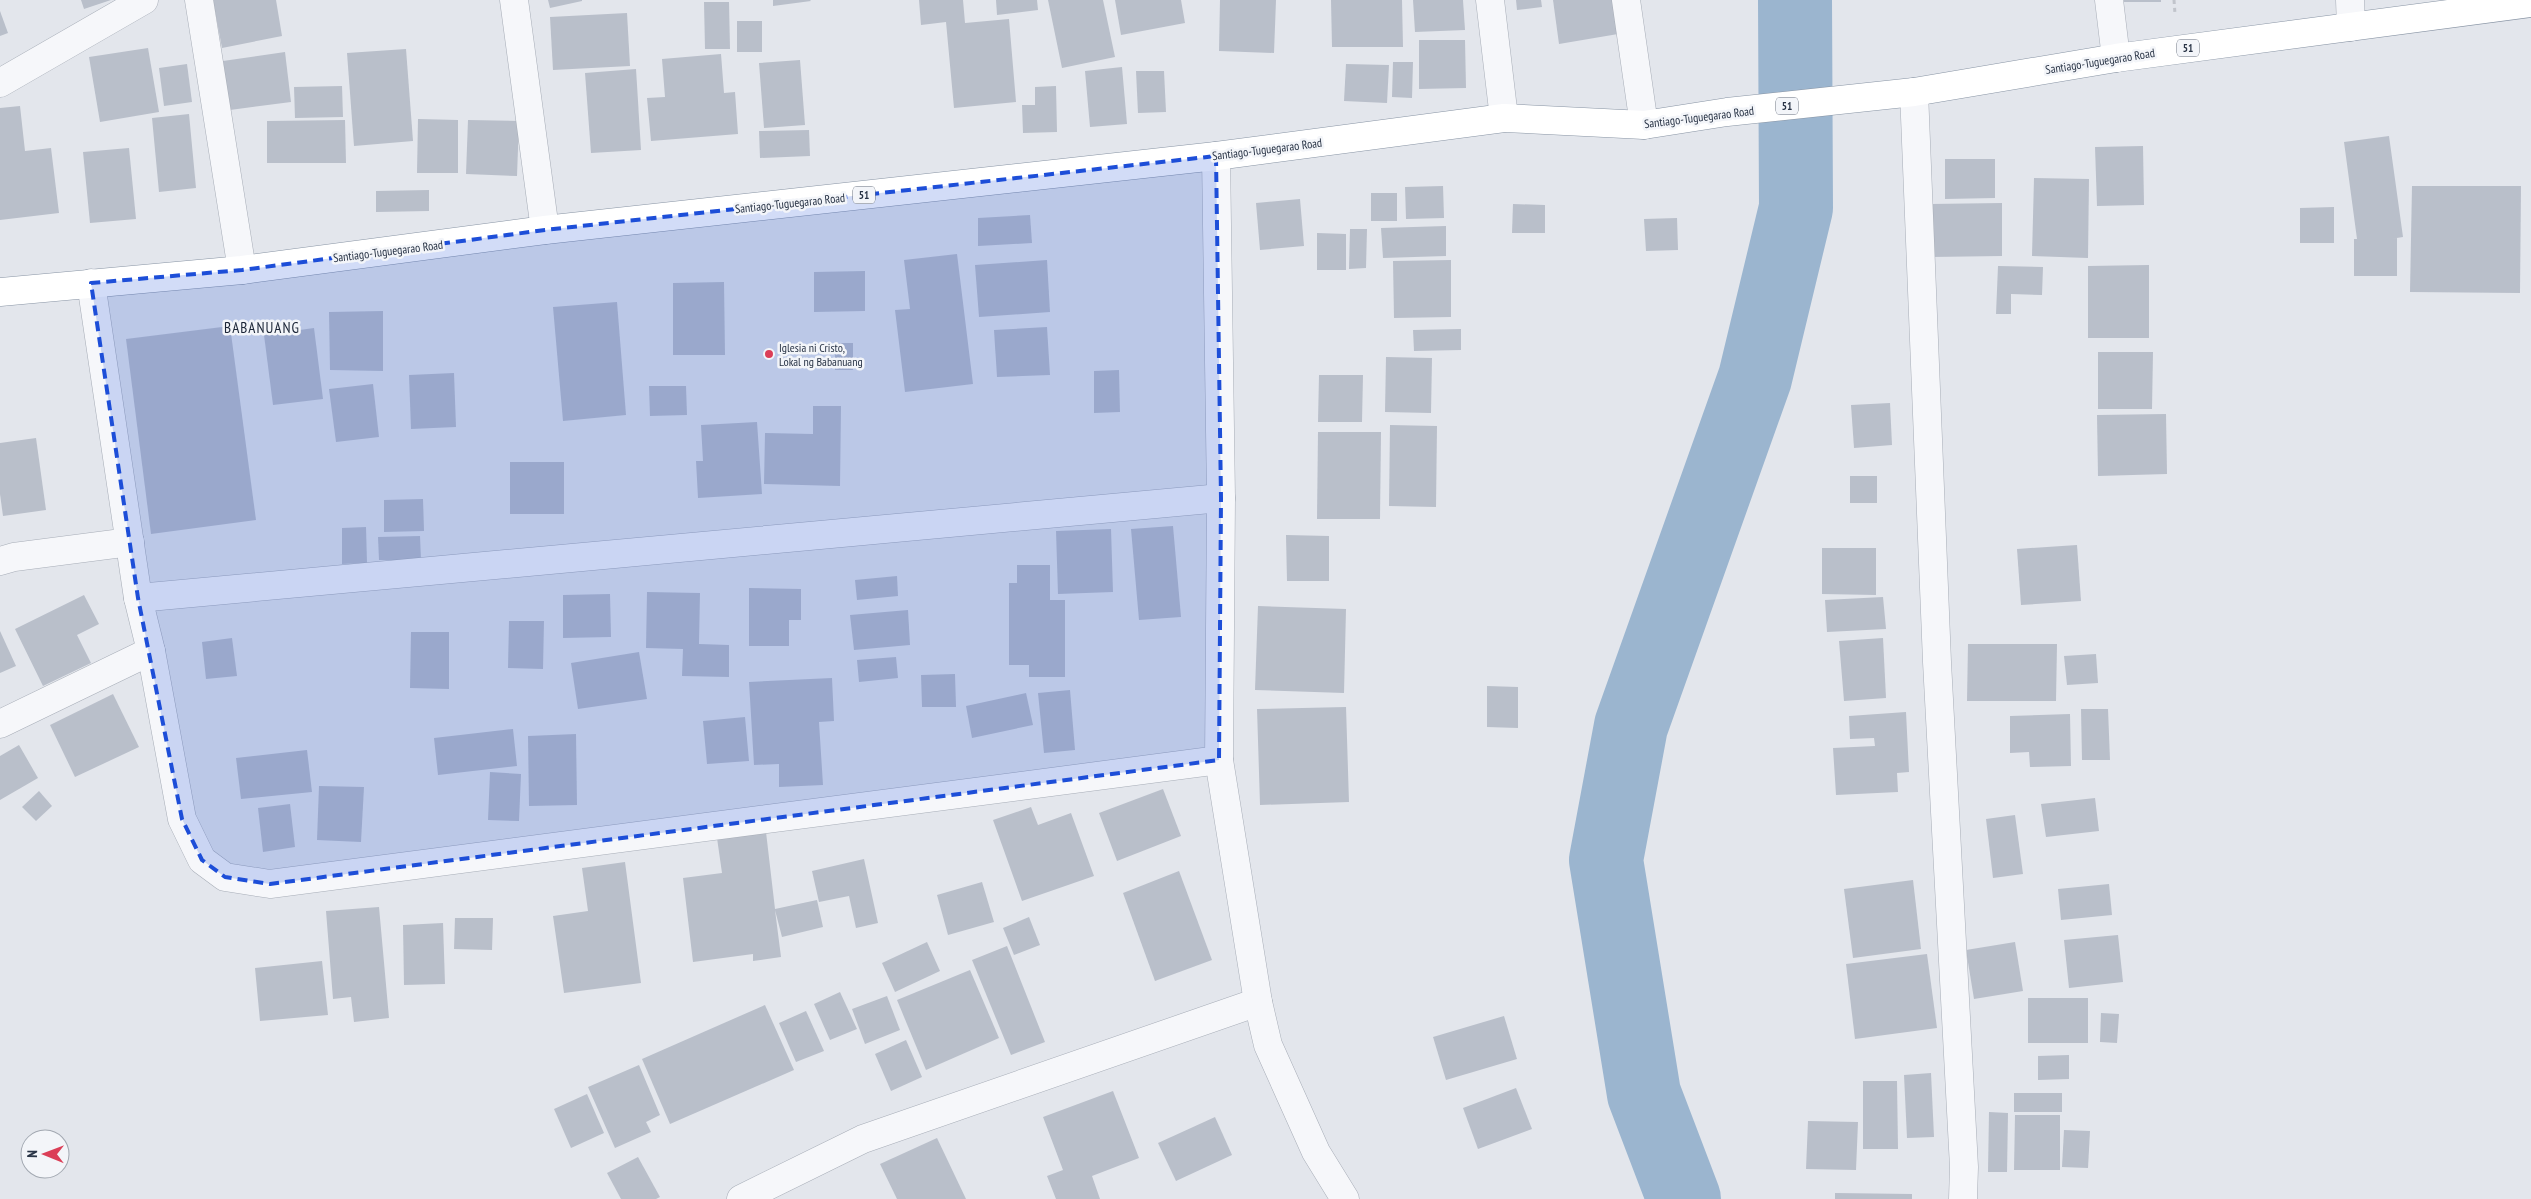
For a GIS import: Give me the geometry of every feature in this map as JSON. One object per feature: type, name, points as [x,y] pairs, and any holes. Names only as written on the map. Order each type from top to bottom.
[{"type":"highway","name":"Santiago-Tuguegarao Road","points":[[0,292],[91,282],[242,270],[545,230],[1216,156],[1504,118],[1644,125],[1728,112],[1914,92],[2116,58],[2531,4]]},
{"type":"street","points":[[0,83],[144,0]]},
{"type":"street","points":[[198,0],[242,270]]},
{"type":"street","points":[[514,0],[545,230]]},
{"type":"street","points":[[1490,0],[1504,118]]},
{"type":"street","points":[[1626,0],[1644,125]]},
{"type":"street","points":[[2109,0],[2116,58]]},
{"type":"street","points":[[2350,0],[2351,27]]},
{"type":"street","points":[[1914,92],[1937,662],[1964,1168],[1963,1199]]},
{"type":"street","points":[[1216,156],[1221,498],[1219,760],[1258,1002],[1268,1045],[1316,1152],[1345,1199]]},
{"type":"street","points":[[91,282],[138,598],[151,651],[182,819],[202,860],[225,877],[270,884],[1219,760]]},
{"type":"street","points":[[138,598],[1221,498]]},
{"type":"street","points":[[0,561],[14,557],[130,542]]},
{"type":"street","points":[[0,724],[151,651]]},
{"type":"street","points":[[741,1199],[863,1139],[1258,1002]]},
{"type":"highlighted area","points":[[1216,156],[1221,498],[1219,760],[270,884],[225,877],[202,860],[182,819],[138,598],[91,283],[242,270],[545,230]]},
{"type":"building","points":[[81,0],[111,0],[84,9]]},
{"type":"building","points":[[213,0],[276,0],[282,36],[222,48]]},
{"type":"building","points":[[548,0],[582,0],[582,1],[550,8]]},
{"type":"building","points":[[773,0],[810,0],[811,1],[773,6]]},
{"type":"building","points":[[919,0],[963,0],[965,23],[1009,19],[1016,102],[954,108],[946,22],[921,25]]},
{"type":"building","points":[[996,0],[1037,0],[1038,10],[997,15]]},
{"type":"building","points":[[1048,0],[1103,0],[1115,57],[1062,68]]},
{"type":"building","points":[[1115,0],[1181,0],[1185,23],[1121,35]]},
{"type":"building","points":[[1220,0],[1276,0],[1274,53],[1219,51]]},
{"type":"building","points":[[1331,0],[1402,0],[1403,47],[1332,47]]},
{"type":"building","points":[[1413,0],[1463,0],[1465,30],[1415,32]]},
{"type":"building","points":[[1516,0],[1541,0],[1542,7],[1517,10]]},
{"type":"building","points":[[1553,0],[1613,0],[1618,34],[1559,44]]},
{"type":"building","points":[[2124,0],[2161,0],[2161,2],[2124,2]]},
{"type":"building","points":[[704,2],[729,2],[730,49],[705,49]]},
{"type":"building","points":[[0,11],[8,33],[0,36]]},
{"type":"building","points":[[627,13],[630,66],[553,70],[550,17]]},
{"type":"building","points":[[737,21],[762,21],[762,52],[737,52]]},
{"type":"building","points":[[1419,40],[1465,40],[1466,88],[1419,89]]},
{"type":"building","points":[[148,48],[159,112],[100,122],[89,57]]},
{"type":"building","points":[[406,49],[413,141],[354,146],[347,53]]},
{"type":"building","points":[[285,52],[291,102],[230,110],[223,61]]},
{"type":"building","points":[[721,54],[724,93],[735,92],[738,134],[651,141],[647,98],[665,97],[662,59]]},
{"type":"building","points":[[800,60],[805,125],[764,128],[759,63]]},
{"type":"building","points":[[1393,62],[1413,62],[1412,98],[1392,97]]},
{"type":"building","points":[[187,64],[192,102],[164,106],[159,68]]},
{"type":"building","points":[[1346,64],[1389,65],[1387,103],[1344,101]]},
{"type":"building","points":[[1122,67],[1127,124],[1090,127],[1085,71]]},
{"type":"building","points":[[636,69],[641,150],[591,153],[585,73]]},
{"type":"building","points":[[1136,71],[1164,71],[1166,112],[1138,113]]},
{"type":"building","points":[[342,86],[343,117],[295,118],[294,87]]},
{"type":"building","points":[[1056,86],[1057,132],[1023,133],[1022,105],[1035,105],[1035,87]]},
{"type":"building","points":[[20,106],[25,151],[51,148],[59,213],[0,220],[0,108]]},
{"type":"building","points":[[189,114],[196,188],[159,192],[152,118]]},
{"type":"building","points":[[418,119],[458,120],[458,173],[417,173]]},
{"type":"building","points":[[345,120],[346,163],[267,163],[267,121]]},
{"type":"building","points":[[468,120],[519,121],[517,176],[466,174]]},
{"type":"building","points":[[809,130],[810,156],[760,158],[759,131]]},
{"type":"building","points":[[2389,136],[2403,237],[2390,239],[2397,238],[2397,276],[2354,276],[2354,239],[2357,239],[2344,142]]},
{"type":"building","points":[[2143,146],[2144,205],[2097,206],[2095,147]]},
{"type":"building","points":[[129,148],[136,219],[90,223],[83,152]]},
{"type":"building","points":[[1945,159],[1995,159],[1995,198],[1945,199]]},
{"type":"building","points":[[2034,178],[2089,179],[2088,258],[2032,256]]},
{"type":"building","points":[[1443,186],[1444,218],[1406,219],[1405,187]]},
{"type":"building","points":[[2412,186],[2521,186],[2520,293],[2410,292]]},
{"type":"building","points":[[429,190],[429,211],[376,212],[376,191]]},
{"type":"building","points":[[1371,193],[1397,193],[1397,221],[1371,221]]},
{"type":"building","points":[[1300,199],[1304,246],[1260,250],[1256,203]]},
{"type":"building","points":[[2002,203],[2002,256],[1931,257],[1930,204]]},
{"type":"building","points":[[1513,204],[1545,205],[1545,233],[1512,233]]},
{"type":"building","points":[[2334,207],[2334,243],[2300,243],[2300,208]]},
{"type":"building","points":[[1030,215],[1032,243],[978,246],[978,218]]},
{"type":"building","points":[[1677,218],[1678,250],[1646,251],[1644,219]]},
{"type":"building","points":[[1446,226],[1446,256],[1383,258],[1381,228]]},
{"type":"building","points":[[1350,229],[1367,229],[1366,268],[1349,269]]},
{"type":"building","points":[[1317,233],[1346,234],[1346,270],[1317,270]]},
{"type":"building","points":[[957,254],[973,384],[905,392],[895,310],[910,309],[904,260]]},
{"type":"building","points":[[1047,260],[1050,312],[979,317],[975,265]]},
{"type":"building","points":[[1451,260],[1451,317],[1394,318],[1393,261]]},
{"type":"building","points":[[2149,265],[2149,338],[2088,338],[2088,266]]},
{"type":"building","points":[[1998,266],[2043,267],[2042,295],[2011,294],[2011,314],[1996,314]]},
{"type":"building","points":[[865,271],[865,311],[814,312],[814,272]]},
{"type":"building","points":[[724,282],[725,355],[673,355],[673,283]]},
{"type":"building","points":[[617,302],[626,415],[563,421],[553,307]]},
{"type":"building","points":[[383,311],[383,371],[330,370],[329,312]]},
{"type":"building","points":[[230,326],[256,520],[151,534],[126,339]]},
{"type":"building","points":[[1047,327],[1050,375],[997,377],[994,330]]},
{"type":"building","points":[[314,328],[323,399],[273,405],[264,335]]},
{"type":"building","points":[[1461,329],[1461,350],[1414,351],[1413,330]]},
{"type":"building","points":[[835,343],[853,343],[853,370],[835,370]]},
{"type":"building","points":[[2098,352],[2153,352],[2152,409],[2098,409]]},
{"type":"building","points":[[1386,357],[1432,358],[1431,413],[1385,412]]},
{"type":"building","points":[[1119,370],[1120,412],[1094,413],[1094,371]]},
{"type":"building","points":[[454,373],[456,427],[411,429],[409,375]]},
{"type":"building","points":[[1319,375],[1363,375],[1362,422],[1318,422]]},
{"type":"building","points":[[373,384],[379,437],[336,442],[329,389]]},
{"type":"building","points":[[649,386],[686,386],[687,415],[650,416]]},
{"type":"building","points":[[1890,403],[1892,445],[1854,448],[1851,405]]},
{"type":"building","points":[[813,406],[841,406],[840,486],[764,484],[765,433],[813,434]]},
{"type":"building","points":[[2166,414],[2167,474],[2098,476],[2097,415]]},
{"type":"building","points":[[757,422],[762,494],[698,498],[696,461],[703,461],[701,425]]},
{"type":"building","points":[[1390,425],[1437,426],[1436,507],[1389,506]]},
{"type":"building","points":[[1318,432],[1381,432],[1380,519],[1317,519]]},
{"type":"building","points":[[36,438],[46,510],[3,516],[0,494],[0,443]]},
{"type":"building","points":[[510,462],[564,462],[564,514],[510,514]]},
{"type":"building","points":[[1850,476],[1877,476],[1877,503],[1850,503]]},
{"type":"building","points":[[423,499],[424,531],[384,532],[384,500]]},
{"type":"building","points":[[1173,526],[1181,617],[1139,620],[1131,529]]},
{"type":"building","points":[[366,527],[367,563],[342,564],[342,528]]},
{"type":"building","points":[[1111,529],[1113,592],[1058,594],[1056,531]]},
{"type":"building","points":[[1286,535],[1329,536],[1329,581],[1287,581]]},
{"type":"building","points":[[420,536],[421,560],[379,560],[378,537]]},
{"type":"building","points":[[2077,545],[2081,601],[2021,605],[2017,549]]},
{"type":"building","points":[[1822,548],[1876,548],[1876,595],[1822,594]]},
{"type":"building","points":[[1017,565],[1050,565],[1050,600],[1065,600],[1065,677],[1029,677],[1029,665],[1009,665],[1009,583],[1017,583]]},
{"type":"building","points":[[897,576],[898,596],[857,600],[855,580]]},
{"type":"building","points":[[749,588],[801,589],[801,620],[789,620],[789,646],[749,646]]},
{"type":"building","points":[[647,592],[700,593],[699,644],[729,645],[729,677],[682,676],[683,649],[646,648]]},
{"type":"building","points":[[610,594],[611,637],[563,638],[563,595]]},
{"type":"building","points":[[84,595],[99,624],[77,635],[91,663],[43,686],[15,629]]},
{"type":"building","points":[[1883,597],[1886,629],[1827,632],[1825,600]]},
{"type":"building","points":[[1258,606],[1346,609],[1344,693],[1255,690]]},
{"type":"building","points":[[908,610],[910,645],[854,650],[850,615]]},
{"type":"building","points":[[509,621],[544,621],[543,669],[508,668]]},
{"type":"building","points":[[0,631],[16,666],[0,673]]},
{"type":"building","points":[[411,632],[449,632],[449,689],[410,688]]},
{"type":"building","points":[[232,638],[237,676],[206,679],[202,642]]},
{"type":"building","points":[[1883,638],[1886,698],[1844,701],[1839,641]]},
{"type":"building","points":[[1968,644],[2057,644],[2056,701],[1967,701]]},
{"type":"building","points":[[639,652],[647,699],[578,709],[571,663]]},
{"type":"building","points":[[2096,654],[2098,683],[2067,685],[2064,656]]},
{"type":"building","points":[[896,657],[898,678],[859,682],[857,660]]},
{"type":"building","points":[[955,674],[956,707],[922,707],[921,675]]},
{"type":"building","points":[[832,678],[834,721],[819,722],[823,785],[779,787],[779,764],[754,765],[749,682]]},
{"type":"building","points":[[1487,686],[1518,687],[1518,728],[1487,727]]},
{"type":"building","points":[[1070,690],[1075,750],[1044,753],[1038,693]]},
{"type":"building","points":[[1026,693],[1033,725],[972,738],[966,706]]},
{"type":"building","points":[[113,694],[139,747],[75,777],[50,725]]},
{"type":"building","points":[[1346,707],[1349,802],[1260,805],[1257,709]]},
{"type":"building","points":[[2081,709],[2108,709],[2110,760],[2082,760]]},
{"type":"building","points":[[1906,712],[1909,772],[1897,773],[1898,792],[1836,795],[1833,748],[1875,746],[1874,738],[1850,739],[1849,716]]},
{"type":"building","points":[[2070,714],[2071,766],[2030,767],[2029,752],[2010,753],[2010,716]]},
{"type":"building","points":[[745,717],[749,761],[707,764],[703,721]]},
{"type":"building","points":[[513,729],[517,766],[438,775],[434,738]]},
{"type":"building","points":[[576,734],[577,805],[529,806],[528,736]]},
{"type":"building","points":[[19,745],[38,778],[0,800],[0,756]]},
{"type":"building","points":[[307,750],[312,792],[241,799],[236,758]]},
{"type":"building","points":[[490,772],[521,774],[519,821],[488,820]]},
{"type":"building","points":[[319,786],[364,787],[361,842],[317,840]]},
{"type":"building","points":[[1163,789],[1181,836],[1117,861],[1099,813]]},
{"type":"building","points":[[39,791],[52,806],[36,821],[22,807]]},
{"type":"building","points":[[2095,798],[2099,831],[2046,837],[2041,804]]},
{"type":"building","points":[[290,804],[295,847],[263,852],[258,808]]},
{"type":"building","points":[[1031,807],[1038,825],[1071,813],[1094,876],[1022,901],[993,820]]},
{"type":"building","points":[[2015,815],[2023,874],[1993,878],[1986,819]]},
{"type":"building","points":[[766,832],[775,909],[817,900],[823,927],[782,937],[775,910],[781,957],[753,961],[753,954],[693,962],[683,878],[722,873],[717,838]]},
{"type":"building","points":[[864,859],[878,923],[856,928],[849,896],[819,902],[812,871]]},
{"type":"building","points":[[625,862],[641,983],[564,993],[553,916],[588,911],[582,868]]},
{"type":"building","points":[[1179,871],[1212,960],[1155,981],[1123,893]]},
{"type":"building","points":[[1913,880],[1921,949],[1853,958],[1844,889]]},
{"type":"building","points":[[982,882],[994,922],[948,935],[937,895]]},
{"type":"building","points":[[2109,884],[2112,915],[2061,920],[2058,889]]},
{"type":"building","points":[[379,907],[389,1018],[354,1022],[351,997],[333,999],[326,911]]},
{"type":"building","points":[[1029,917],[1040,945],[1014,955],[1003,928]]},
{"type":"building","points":[[455,918],[493,918],[492,950],[454,949]]},
{"type":"building","points":[[443,923],[445,984],[404,985],[403,925]]},
{"type":"building","points":[[2118,935],[2123,982],[2069,988],[2064,940]]},
{"type":"building","points":[[927,942],[940,971],[895,992],[882,963]]},
{"type":"building","points":[[2015,942],[2023,991],[1974,999],[1966,950]]},
{"type":"building","points":[[1007,946],[1045,1042],[1011,1055],[972,960]]},
{"type":"building","points":[[1927,954],[1937,1028],[1855,1039],[1846,964]]},
{"type":"building","points":[[322,961],[328,1015],[260,1021],[255,968]]},
{"type":"building","points":[[970,970],[999,1038],[926,1070],[897,1000]]},
{"type":"building","points":[[840,992],[857,1029],[830,1040],[814,1004]]},
{"type":"building","points":[[887,996],[900,1030],[865,1044],[852,1009]]},
{"type":"building","points":[[2028,998],[2088,998],[2088,1043],[2028,1043]]},
{"type":"building","points":[[765,1005],[794,1070],[670,1124],[642,1059]]},
{"type":"building","points":[[806,1011],[824,1051],[796,1062],[779,1023]]},
{"type":"building","points":[[2101,1013],[2119,1014],[2117,1043],[2100,1042]]},
{"type":"building","points":[[1504,1016],[1517,1059],[1446,1080],[1433,1037]]},
{"type":"building","points":[[906,1040],[922,1077],[891,1091],[875,1054]]},
{"type":"building","points":[[2069,1055],[2069,1079],[2038,1080],[2038,1056]]},
{"type":"building","points":[[639,1065],[660,1115],[646,1122],[651,1132],[615,1148],[588,1087]]},
{"type":"building","points":[[1931,1073],[1934,1137],[1907,1138],[1904,1075]]},
{"type":"building","points":[[1863,1081],[1897,1081],[1898,1149],[1863,1149]]},
{"type":"building","points":[[1516,1088],[1532,1129],[1478,1149],[1463,1108]]},
{"type":"building","points":[[1113,1091],[1139,1158],[1092,1176],[1100,1199],[1056,1199],[1047,1176],[1063,1170],[1043,1117]]},
{"type":"building","points":[[2014,1093],[2062,1093],[2062,1112],[2014,1112]]},
{"type":"building","points":[[587,1094],[604,1133],[571,1148],[554,1109]]},
{"type":"building","points":[[1989,1112],[2008,1113],[2007,1172],[1988,1172]]},
{"type":"building","points":[[2015,1115],[2060,1115],[2060,1170],[2014,1170]]},
{"type":"building","points":[[1215,1117],[1232,1155],[1176,1181],[1158,1143]]},
{"type":"building","points":[[1808,1121],[1858,1122],[1856,1170],[1806,1169]]},
{"type":"building","points":[[2064,1130],[2090,1131],[2088,1168],[2062,1167]]},
{"type":"building","points":[[937,1138],[966,1199],[897,1199],[880,1164]]},
{"type":"building","points":[[638,1157],[660,1197],[656,1199],[621,1199],[607,1173]]},
{"type":"building","points":[[1835,1193],[1912,1194],[1912,1199],[1835,1199]]},
{"type":"waterway","points":[[1684,1199],[1644,1094],[1606,860],[1631,726],[1755,378],[1796,208],[1795,0]]},
{"type":"place","name":"Iglesia ni Cristo, Lokal ng Babanuang","points":[[769,354]]},
{"type":"district","name":"BABANUANG","points":[[262,327]]}]
